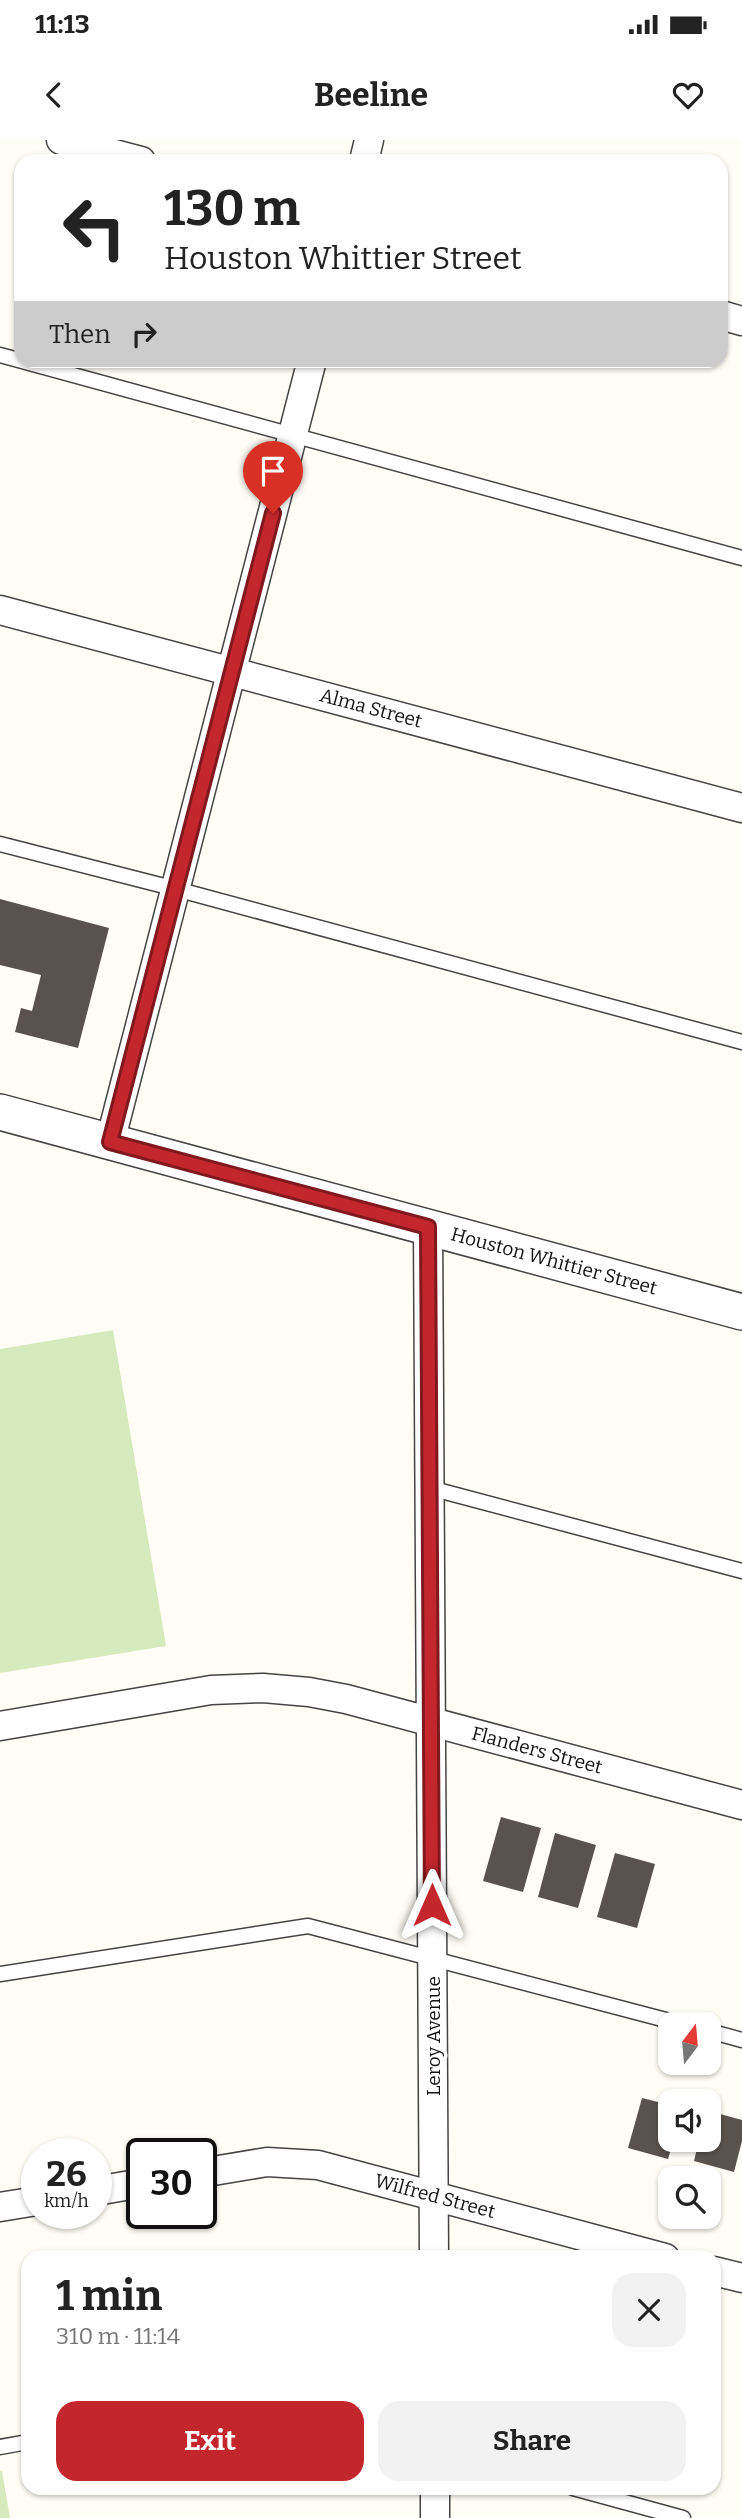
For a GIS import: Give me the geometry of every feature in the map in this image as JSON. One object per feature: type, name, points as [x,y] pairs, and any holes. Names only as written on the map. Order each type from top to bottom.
[{"type":"street","points":[[61,140],[114,154]]},
{"type":"street","points":[[110,1142],[310,368]]},
{"type":"street","name":"Alma Street","points":[[0,610],[742,808]]},
{"type":"street","name":"Houston Whittier Street","points":[[0,1112],[742,1312]]},
{"type":"street","name":"Leroy Avenue","points":[[428,1227],[434,2250]]},
{"type":"street","name":"Flanders Street","points":[[0,1727],[211,1690],[263,1688],[309,1692],[432,1721],[742,1805]]},
{"type":"street","name":"Wilfred Street","points":[[217,2170],[267,2162],[318,2165],[636,2250]]},
{"type":"street","points":[[0,2207],[21,2204]]},
{"type":"street","points":[[721,2273],[742,2278]]},
{"type":"street","points":[[435,2495],[435,2518]]},
{"type":"lane","points":[[49,368],[742,558]]},
{"type":"lane","points":[[0,844],[742,1042]]},
{"type":"lane","points":[[430,1488],[742,1571]]},
{"type":"lane","points":[[0,1974],[309,1926],[658,2018]]},
{"type":"lane","points":[[721,2034],[742,2040]]},
{"type":"lane","points":[[0,2447],[21,2443]]},
{"type":"lane","points":[[599,2495],[683,2518]]},
{"type":"green space","points":[[113,1330],[166,1646],[0,1673],[0,1349]]},
{"type":"green space","points":[[2,2471],[10,2518],[0,2518]]},
{"type":"building","points":[[0,899],[109,928],[78,1048],[15,1032],[21,1008],[32,1011],[41,975],[0,965]]},
{"type":"building","points":[[501,1817],[541,1828],[523,1892],[483,1881]]},
{"type":"building","points":[[555,1833],[596,1845],[578,1908],[538,1897]]},
{"type":"building","points":[[615,1853],[655,1864],[637,1928],[597,1917]]},
{"type":"building","points":[[642,2098],[658,2102],[658,2152],[670,2152],[668,2159],[628,2148]]},
{"type":"building","points":[[721,2114],[742,2120],[742,2141],[734,2172],[721,2168],[721,2166],[694,2161],[696,2152],[721,2152]]},
{"type":"route","points":[[273,513],[110,1142],[428,1227],[432,1905]]}]
